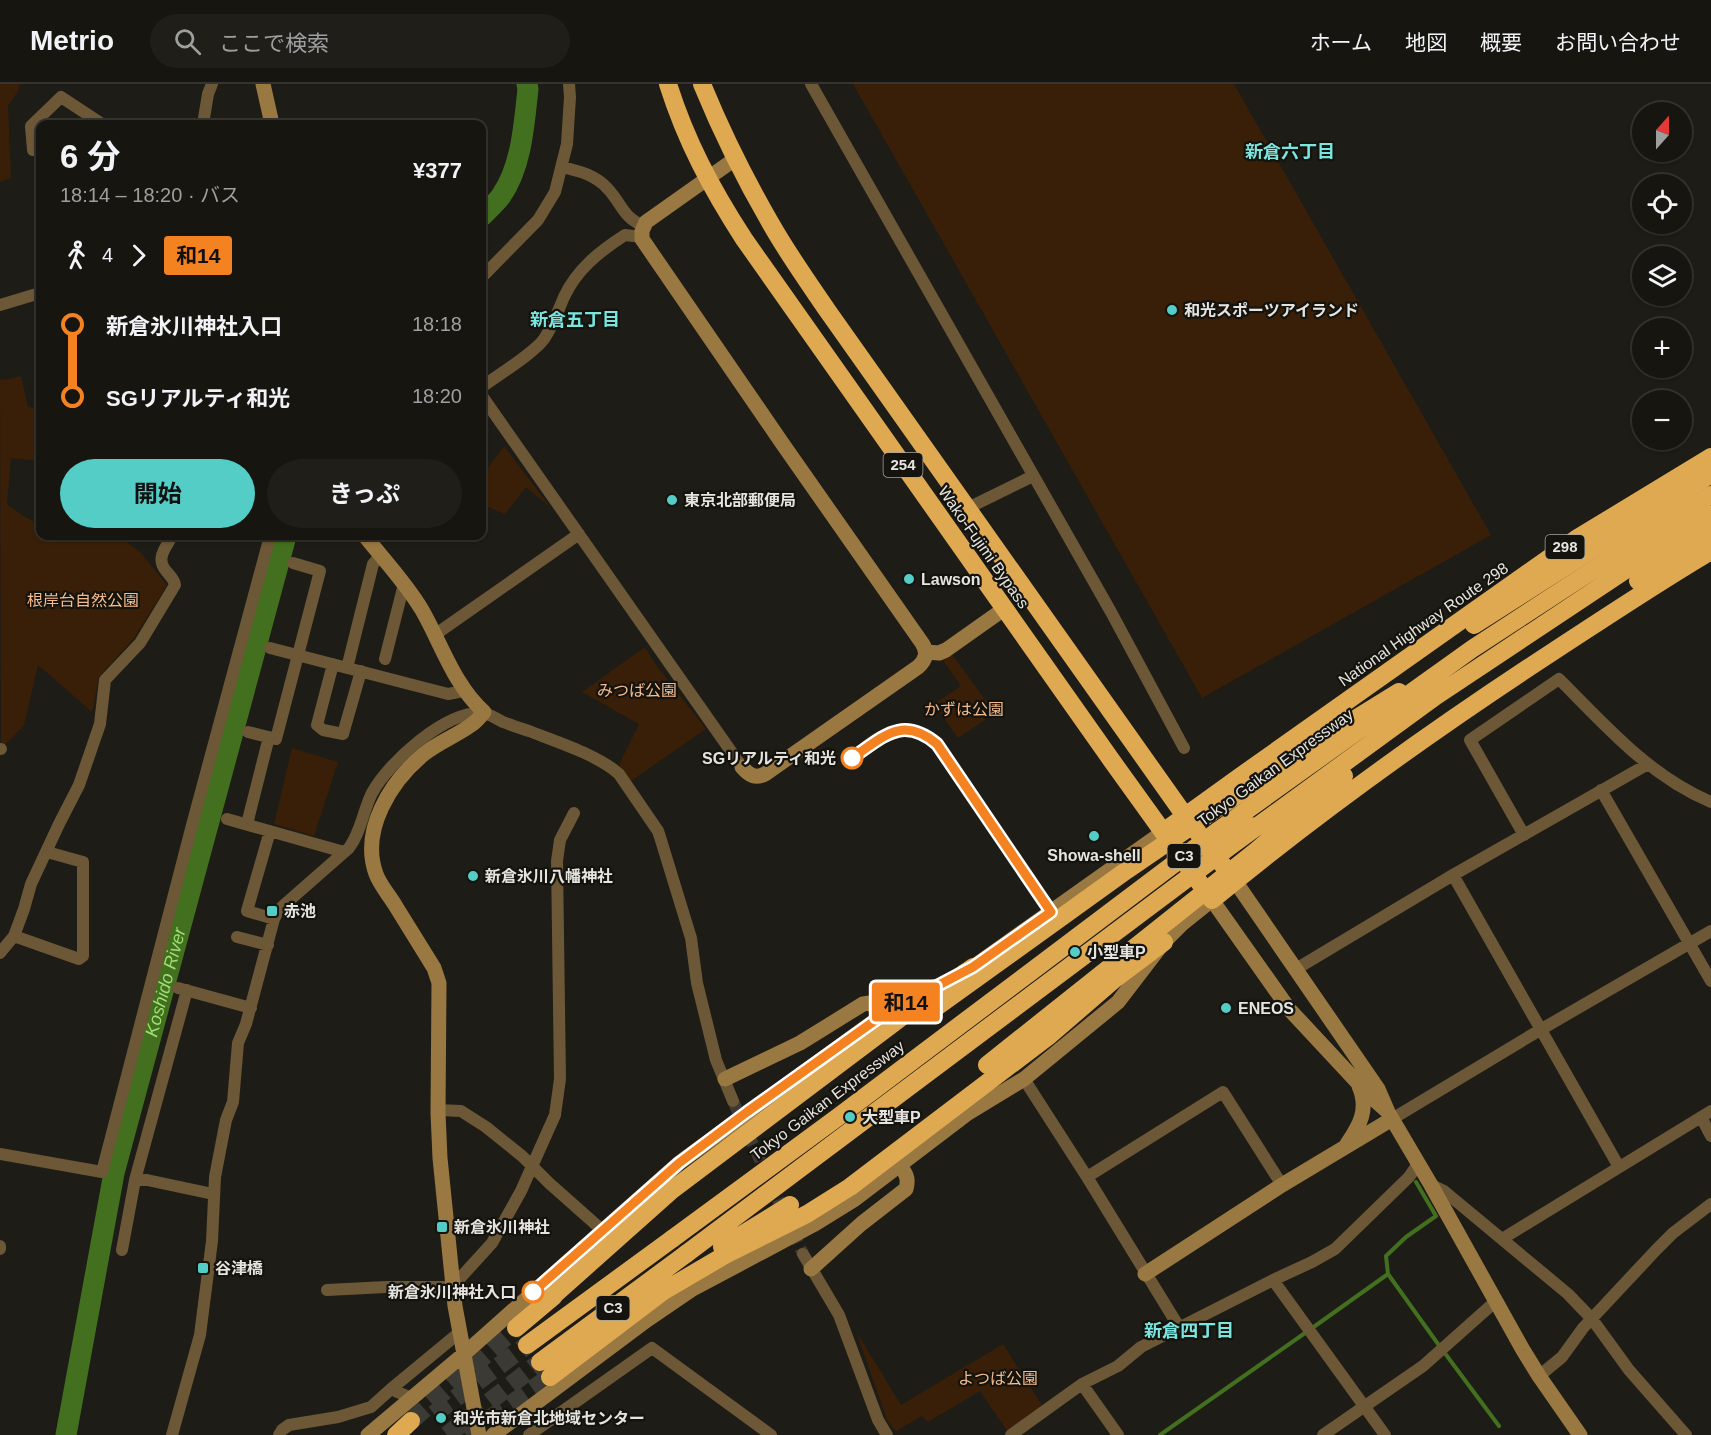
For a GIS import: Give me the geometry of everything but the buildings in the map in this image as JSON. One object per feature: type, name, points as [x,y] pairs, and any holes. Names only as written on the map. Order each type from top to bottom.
[{"type":"highway","name":"Wako-Fujimi Bypass","points":[[668,84],[685,132],[707,180],[731,219],[1004,609],[1212,900]]},
{"type":"highway","name":"Wako-Fujimi Bypass","points":[[702,84],[735,159],[772,226],[794,260],[966,508],[1185,816],[1235,881]]},
{"type":"highway","name":"National Highway Route 298","points":[[1163,832],[1576,539],[1711,457]]},
{"type":"highway","points":[[1249,770],[1270,763],[1457,636],[1711,474]]},
{"type":"highway","name":"Tokyo Gaikan Expressway","points":[[526,1345],[838,1117],[1219,830],[1472,649],[1711,495]]},
{"type":"highway","name":"C3","points":[[662,1292],[545,1369],[686,1254],[1229,847],[1436,696],[1634,563],[1711,515]]},
{"type":"highway","points":[[1468,707],[1520,663],[1711,534]]},
{"type":"highway","points":[[1212,900],[1354,789],[1468,707],[1658,582],[1711,551]]},
{"type":"highway","points":[[938,1006],[1198,821],[1360,716],[1472,649]]},
{"type":"highway","points":[[987,1065],[1256,851],[1436,696]]},
{"type":"highway","points":[[1176,849],[1208,846],[1264,819],[1354,789]]},
{"type":"highway","points":[[662,1292],[725,1255],[807,1214],[850,1186],[1050,1035],[1116,978],[1164,942]]},
{"type":"highway","points":[[516,1328],[675,1195],[899,1019],[973,967]]},
{"type":"highway","points":[[662,1292],[722,1247],[790,1205]]},
{"type":"highway","points":[[396,1435],[412,1428]]},
{"type":"street","points":[[204,120],[212,84]]},
{"type":"street","points":[[264,84],[271,120]]},
{"type":"street","points":[[486,273],[537,220],[555,192],[567,144],[569,84]]},
{"type":"street","points":[[811,84],[1111,612],[1184,748]]},
{"type":"street","points":[[37,120],[61,97],[96,120]]},
{"type":"street","points":[[36,121],[31,126],[33,150],[36,150]]},
{"type":"street","points":[[486,402],[747,774],[759,777],[765,774],[918,667],[924,661],[926,652],[924,645],[644,242],[643,231],[646,222],[735,159]]},
{"type":"street","points":[[562,167],[594,177],[609,189],[631,220],[643,231]]},
{"type":"street","points":[[486,384],[543,340],[573,281],[593,258],[625,235],[643,231]]},
{"type":"street","points":[[0,304],[36,294]]},
{"type":"street","points":[[966,508],[1034,476]]},
{"type":"street","points":[[436,634],[579,534]]},
{"type":"street","points":[[0,954],[14,936],[31,884],[79,785],[100,724],[105,680],[140,643],[175,585],[174,580],[161,566],[161,557],[170,540]]},
{"type":"street","points":[[0,1155],[102,1172],[269,540]]},
{"type":"street","points":[[368,540],[413,595],[436,634],[458,682],[484,712],[502,722],[551,739],[610,766],[619,774],[658,831],[686,916],[697,983],[716,1060],[733,1101]]},
{"type":"street","points":[[347,668],[373,564],[381,555]]},
{"type":"street","points":[[248,732],[276,738],[299,655],[320,571],[293,563]]},
{"type":"street","points":[[385,659],[404,584]]},
{"type":"street","points":[[926,652],[939,653],[946,650],[1004,609]]},
{"type":"street","points":[[270,648],[448,694],[464,691]]},
{"type":"street","points":[[333,664],[317,725],[323,730],[343,734],[361,671]]},
{"type":"street","points":[[1524,835],[1470,740],[1559,679],[1632,752],[1672,781],[1711,802]]},
{"type":"street","points":[[172,1435],[200,1335],[212,1241],[215,1177],[226,1120],[233,1102],[238,1042],[251,1008],[274,919],[284,905],[355,840],[369,799],[391,766],[421,739],[461,716],[484,712]]},
{"type":"street","points":[[479,1435],[452,1287],[440,1158],[439,983],[434,968],[377,876],[372,859],[372,844],[378,816],[385,801],[407,769],[443,741],[472,725],[484,712]]},
{"type":"street","points":[[247,824],[269,737]]},
{"type":"street","points":[[1296,969],[1453,875],[1648,764]]},
{"type":"street","points":[[1601,790],[1711,981]]},
{"type":"street","points":[[327,1290],[452,1287],[474,1264],[501,1229],[521,1191],[555,1115],[560,1079],[557,861],[560,840],[574,813]]},
{"type":"street","points":[[227,819],[344,852]]},
{"type":"street","points":[[270,831],[247,910],[274,919]]},
{"type":"street","points":[[368,1435],[464,1354],[679,1163],[884,1014],[973,967],[1163,832]]},
{"type":"street","points":[[14,936],[79,959],[83,956],[83,862],[47,852]]},
{"type":"street","points":[[1453,875],[1619,1167]]},
{"type":"street","points":[[1235,881],[1378,1089],[1390,1115],[1539,1376],[1580,1435]]},
{"type":"street","points":[[494,1435],[647,1320],[692,1290],[813,1225],[855,1199],[968,1113],[1024,1079],[1118,1002],[1164,942],[1212,900],[1289,1009],[1390,1115]]},
{"type":"street","points":[[1145,1274],[1390,1115],[1711,931]]},
{"type":"street","points":[[237,937],[268,945]]},
{"type":"street","points":[[122,1250],[135,1180],[183,989],[251,1008]]},
{"type":"street","points":[[725,1079],[800,1043],[863,1004],[870,1003],[884,1014]]},
{"type":"street","points":[[1024,1079],[1179,1327]]},
{"type":"street","points":[[1345,1146],[1359,1125],[1364,1110],[1361,1090],[1355,1079]]},
{"type":"street","points":[[1087,1177],[1223,1092],[1282,1185]]},
{"type":"street","points":[[438,1110],[461,1111],[468,1114],[522,1156],[603,1230]]},
{"type":"street","points":[[1502,1239],[1706,1114],[1711,1136]]},
{"type":"street","points":[[1011,1435],[1082,1384],[1118,1366],[1141,1347],[1335,1249],[1409,1177],[1418,1164]]},
{"type":"street","points":[[811,1269],[861,1224],[906,1189],[908,1181],[900,1165]]},
{"type":"street","points":[[135,1180],[147,1180],[213,1194]]},
{"type":"street","points":[[1431,1185],[1444,1191],[1568,1294],[1592,1319],[1629,1370],[1686,1435]]},
{"type":"street","points":[[1539,1376],[1562,1357],[1583,1328],[1656,1250],[1696,1214],[1711,1204]]},
{"type":"street","points":[[803,1254],[839,1315],[878,1420],[887,1435]]},
{"type":"street","points":[[1273,1280],[1385,1435]]},
{"type":"street","points":[[1323,1435],[1423,1366],[1496,1301]]},
{"type":"street","points":[[279,1435],[289,1425],[338,1418],[371,1407],[460,1332]]},
{"type":"street","points":[[531,1408],[535,1433],[652,1348],[771,1435]]},
{"type":"street","points":[[1082,1384],[1118,1435]]},
{"type":"street","points":[[391,1389],[411,1398]]},
{"type":"green space","points":[[0,84],[20,84],[8,106],[11,178],[0,182]]},
{"type":"green space","name":"和光スポーツアイランド","points":[[853,84],[1234,84],[1491,535],[1202,698]]},
{"type":"green space","name":"根岸台自然公園","points":[[21,376],[28,407],[36,408],[36,461],[11,458],[7,504],[36,522],[36,540],[124,540],[141,553],[167,585],[134,638],[99,677],[92,712],[38,665],[24,725],[1,749],[0,379]]},
{"type":"green space","points":[[504,446],[550,507],[526,487],[505,514],[486,506],[486,471]]},
{"type":"green space","name":"みつば公園","points":[[645,647],[656,665],[706,729],[631,781],[619,765],[639,724],[582,692]]},
{"type":"green space","name":"かずは公園","points":[[951,653],[995,713],[958,738],[934,704],[961,686],[942,659]]},
{"type":"green space","points":[[292,748],[338,762],[314,836],[274,824]]},
{"type":"green space","name":"よつば公園","points":[[856,1331],[901,1405],[1003,1344],[1042,1405],[1008,1432],[980,1391],[928,1422],[922,1416],[896,1431],[887,1420]]},
{"type":"waterway","name":"Koshido River","points":[[486,212],[501,196],[514,172],[523,130],[527,84]]},
{"type":"waterway","name":"Koshido River","points":[[66,1435],[114,1173],[285,540]]},
{"type":"waterway","points":[[1416,1182],[1436,1216],[1406,1237],[1386,1256],[1388,1274],[1438,1344]]},
{"type":"waterway","points":[[1315,1326],[1388,1274]]},
{"type":"waterway","points":[[1160,1435],[1305,1333]]},
{"type":"waterway","points":[[1444,1352],[1499,1426]]},
{"type":"tunnel","points":[[733,1101],[803,1254]]},
{"type":"tunnel","points":[[411,1421],[516,1328]]},
{"type":"tunnel","points":[[434,1414],[527,1345]]},
{"type":"tunnel","points":[[447,1435],[540,1362]]},
{"type":"tunnel","points":[[466,1435],[550,1377]]},
{"type":"bus line","name":"和14","points":[[533,1292],[679,1163],[747,1112],[884,1014],[973,967],[1051,912],[937,744],[926,735],[915,730],[902,729],[892,732],[852,758]]},
{"type":"place","name":"和光スポーツアイランド","points":[[1172,310]]},
{"type":"place","name":"東京北部郵便局","points":[[672,500]]},
{"type":"place","name":"Lawson","points":[[909,579]]},
{"type":"place","name":"SGリアルティ和光","points":[[852,758]]},
{"type":"place","name":"Showa-shell","points":[[1094,836]]},
{"type":"place","name":"新倉氷川八幡神社","points":[[473,876]]},
{"type":"place","name":"赤池","points":[[272,911]]},
{"type":"place","name":"小型車P","points":[[1075,952]]},
{"type":"place","name":"ENEOS","points":[[1226,1008]]},
{"type":"place","name":"大型車P","points":[[850,1117]]},
{"type":"place","name":"新倉氷川神社","points":[[442,1227]]},
{"type":"place","name":"谷津橋","points":[[203,1268]]},
{"type":"place","name":"新倉氷川神社入口","points":[[533,1292]]},
{"type":"place","name":"和光市新倉北地域センター","points":[[441,1418]]},
{"type":"district","name":"新倉六丁目","points":[[1290,152]]},
{"type":"district","name":"新倉五丁目","points":[[575,320]]},
{"type":"district","name":"新倉四丁目","points":[[1189,1331]]}]
